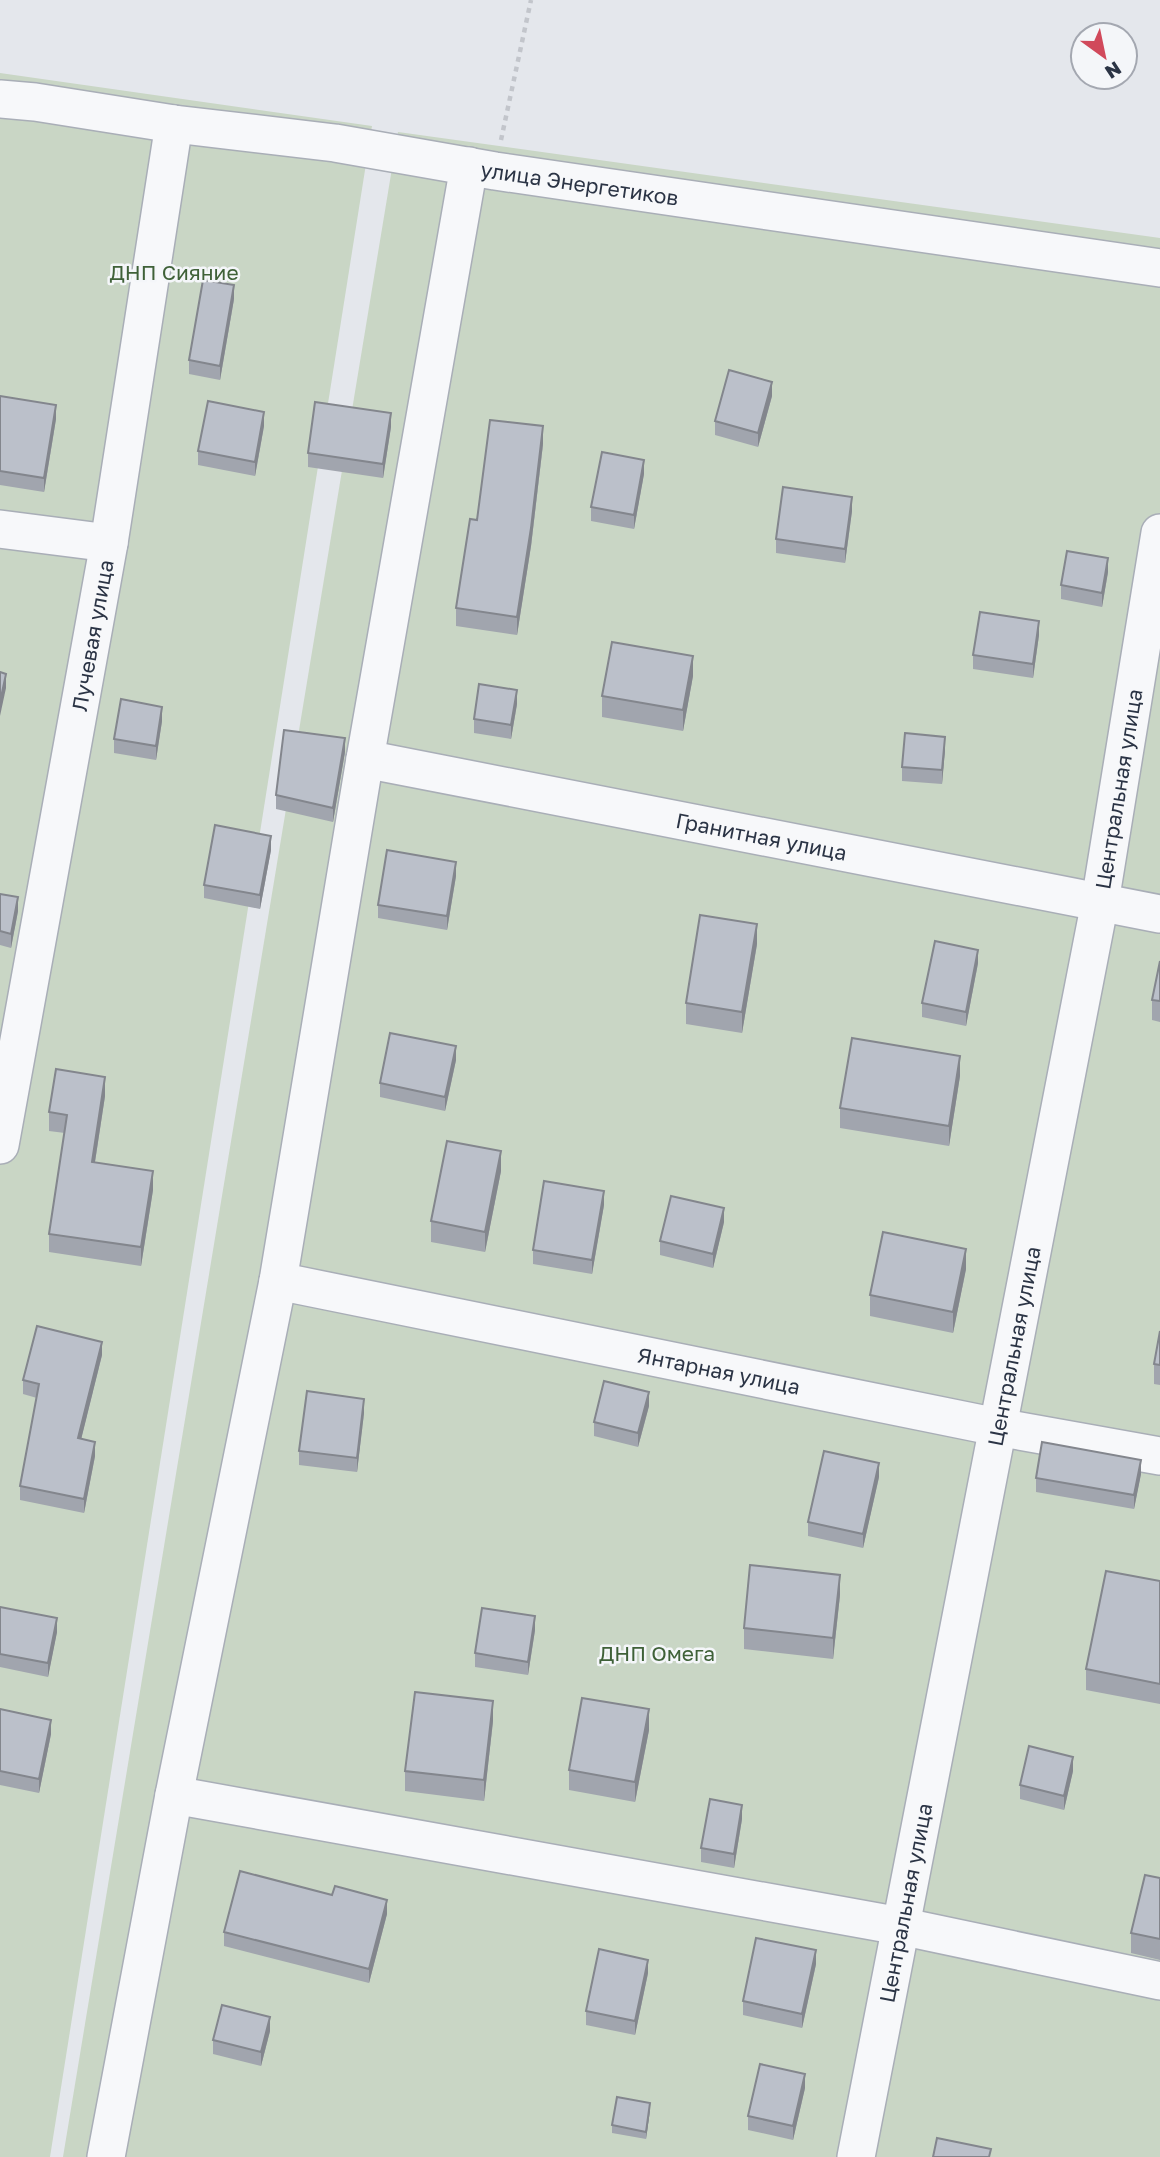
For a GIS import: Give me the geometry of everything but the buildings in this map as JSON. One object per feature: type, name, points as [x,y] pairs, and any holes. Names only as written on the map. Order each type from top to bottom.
[{"type":"street","name":"улица Энергетиков","points":[[0,99],[174,124],[335,143],[482,169],[1160,268]]},
{"type":"street","name":"Лучевая улица","points":[[0,1145],[109,543],[174,124]]},
{"type":"street","points":[[106,2157],[174,1795],[278,1280],[365,759],[482,169]]},
{"type":"street","points":[[0,529],[109,543]]},
{"type":"street","name":"Центральная улица","points":[[856,2157],[1100,902],[1160,533]]},
{"type":"street","name":"Гранитная улица","points":[[365,759],[1160,914]]},
{"type":"street","name":"Янтарная улица","points":[[278,1280],[997,1427],[1160,1456]]},
{"type":"street","points":[[174,1795],[900,1926],[1160,1981]]},
{"type":"path","points":[[482,169],[531,0]]},
{"type":"green space","name":"ДНП Сияние","points":[[0,73],[372,126],[50,2157],[0,2157]]},
{"type":"green space","name":"ДНП Омега","points":[[398,132],[1160,238],[1160,2157],[63,2157]]}]
